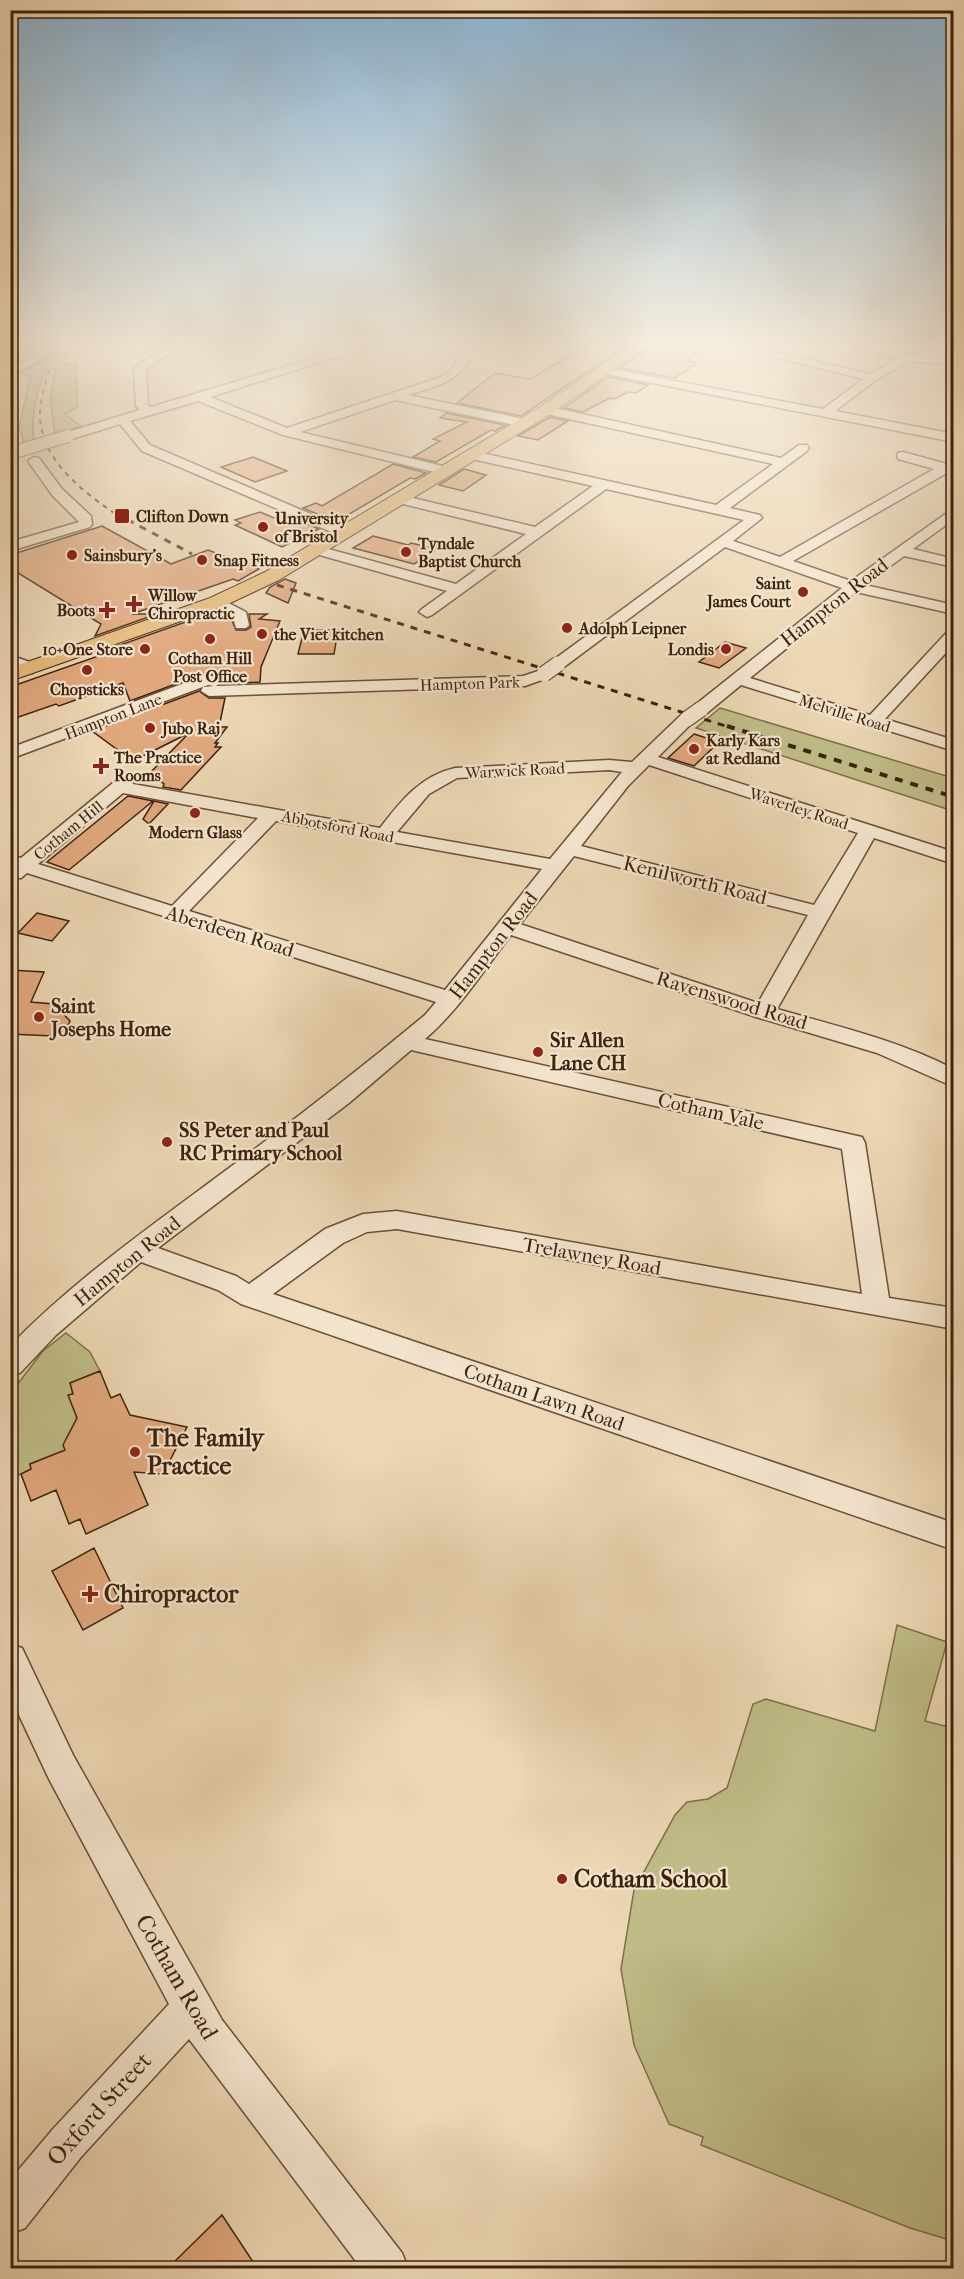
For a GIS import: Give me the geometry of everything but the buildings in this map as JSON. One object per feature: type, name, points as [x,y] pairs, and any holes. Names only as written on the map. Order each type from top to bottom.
[{"type":"main road","points":[[16,669],[217,602],[272,576],[480,450]]},
{"type":"street","points":[[151,450],[342,533]]},
{"type":"street","points":[[362,450],[447,471]]},
{"type":"street","points":[[728,450],[781,462]]},
{"type":"street","points":[[472,455],[720,509],[799,450]]},
{"type":"street","points":[[903,456],[950,469]]},
{"type":"street","points":[[10,547],[85,524],[86,519],[57,492],[34,461]]},
{"type":"street","points":[[781,562],[950,469]]},
{"type":"street","points":[[426,612],[604,484]]},
{"type":"street","points":[[400,499],[537,532]]},
{"type":"street","name":"Hampton Park","points":[[211,686],[525,681],[544,674],[755,518],[720,509]]},
{"type":"street","name":"Hampton Road","points":[[12,1362],[46,1327],[137,1250],[340,1098],[433,1020],[640,763],[737,679],[853,587],[954,512]]},
{"type":"street","points":[[723,542],[853,587],[954,610]]},
{"type":"street","points":[[314,549],[458,589]]},
{"type":"street","points":[[900,551],[954,563]]},
{"type":"street","points":[[217,602],[241,615],[241,625]]},
{"type":"street","points":[[874,721],[954,634]]},
{"type":"street","name":"Melville Road","points":[[737,679],[954,746]]},
{"type":"street","name":"Hampton Lane","points":[[10,754],[206,680],[211,686]]},
{"type":"street","name":"Waverley Road","points":[[640,763],[954,858]]},
{"type":"street","name":"Warwick Road","points":[[385,835],[419,790],[438,778],[455,773],[640,763]]},
{"type":"street","name":"Abbotsford Road","points":[[122,785],[385,835],[563,857]]},
{"type":"street","name":"Cotham Hill","points":[[15,868],[122,785]]},
{"type":"street","points":[[175,914],[272,814]]},
{"type":"street","points":[[764,1012],[869,831]]},
{"type":"street","name":"Kenilworth Road","points":[[563,857],[820,912]]},
{"type":"street","name":"Aberdeen Road","points":[[15,868],[175,914],[451,999]]},
{"type":"street","name":"Ravenswood Road","points":[[507,927],[764,1012],[885,1048],[924,1062],[954,1080]]},
{"type":"street","name":"Cotham Vale","points":[[408,1042],[853,1143],[876,1307]]},
{"type":"street","name":"Trelawney Road","points":[[250,1297],[333,1236],[363,1223],[397,1220],[876,1307],[954,1319]]},
{"type":"street","name":"Cotham Lawn Road","points":[[137,1250],[227,1283],[250,1297],[954,1537]]},
{"type":"street","name":"Cotham Road","points":[[10,1659],[61,1767],[208,2034],[387,2268]]},
{"type":"street","name":"Oxford Street","points":[[10,2213],[66,2143],[192,2008]]},
{"type":"shaded area","points":[[720,708],[953,778],[953,811],[696,728]]},
{"type":"shaded area","points":[[66,1333],[90,1352],[100,1371],[70,1383],[73,1394],[69,1395],[83,1415],[76,1418],[79,1427],[71,1430],[67,1438],[67,1454],[45,1463],[43,1459],[30,1464],[31,1469],[11,1479],[10,1394],[43,1351]]},
{"type":"shaded area","points":[[897,1625],[947,1642],[925,1721],[953,1728],[953,2241],[910,2228],[701,2145],[703,2137],[669,2124],[634,2045],[621,1969],[634,1890],[675,1815],[687,1802],[708,1799],[727,1788],[753,1704],[766,1699],[875,1731]]},
{"type":"railway","points":[[50,450],[56,461],[78,485],[117,515]]},
{"type":"railway","points":[[115,513],[192,554]]},
{"type":"railway","points":[[277,585],[732,728]]},
{"type":"railway","points":[[727,726],[954,797]]},
{"type":"place","name":"Clifton Down","points":[[122,516]]},
{"type":"place","name":"University of Bristol","points":[[263,527]]},
{"type":"place","name":"Tyndale Baptist Church","points":[[406,552]]},
{"type":"place","name":"Sainsbury's","points":[[72,555]]},
{"type":"place","name":"Snap Fitness","points":[[202,560]]},
{"type":"place","name":"Saint James Court","points":[[803,592]]},
{"type":"place","name":"Willow Chiropractic","points":[[134,604]]},
{"type":"place","name":"Boots","points":[[107,610]]},
{"type":"place","name":"Adolph Leipner","points":[[567,628]]},
{"type":"place","name":"the Viet kitchen","points":[[262,634]]},
{"type":"place","name":"Cotham Hill Post Office","points":[[210,639]]},
{"type":"place","name":"10+One Store","points":[[145,649]]},
{"type":"place","name":"Londis","points":[[726,649]]},
{"type":"place","name":"Chopsticks","points":[[87,670]]},
{"type":"place","name":"Jubo Raj","points":[[150,728]]},
{"type":"place","name":"Karly Kars at Redland","points":[[694,749]]},
{"type":"place","name":"The Practice Rooms","points":[[101,766]]},
{"type":"place","name":"Modern Glass","points":[[195,813]]},
{"type":"place","name":"Saint Josephs Home","points":[[39,1017]]},
{"type":"place","name":"Sir Allen Lane CH","points":[[538,1052]]},
{"type":"place","name":"SS Peter and Paul RC Primary School","points":[[167,1142]]},
{"type":"place","name":"The Family Practice","points":[[135,1452]]},
{"type":"place","name":"Chiropractor","points":[[90,1594]]},
{"type":"place","name":"Cotham School","points":[[562,1879]]}]
